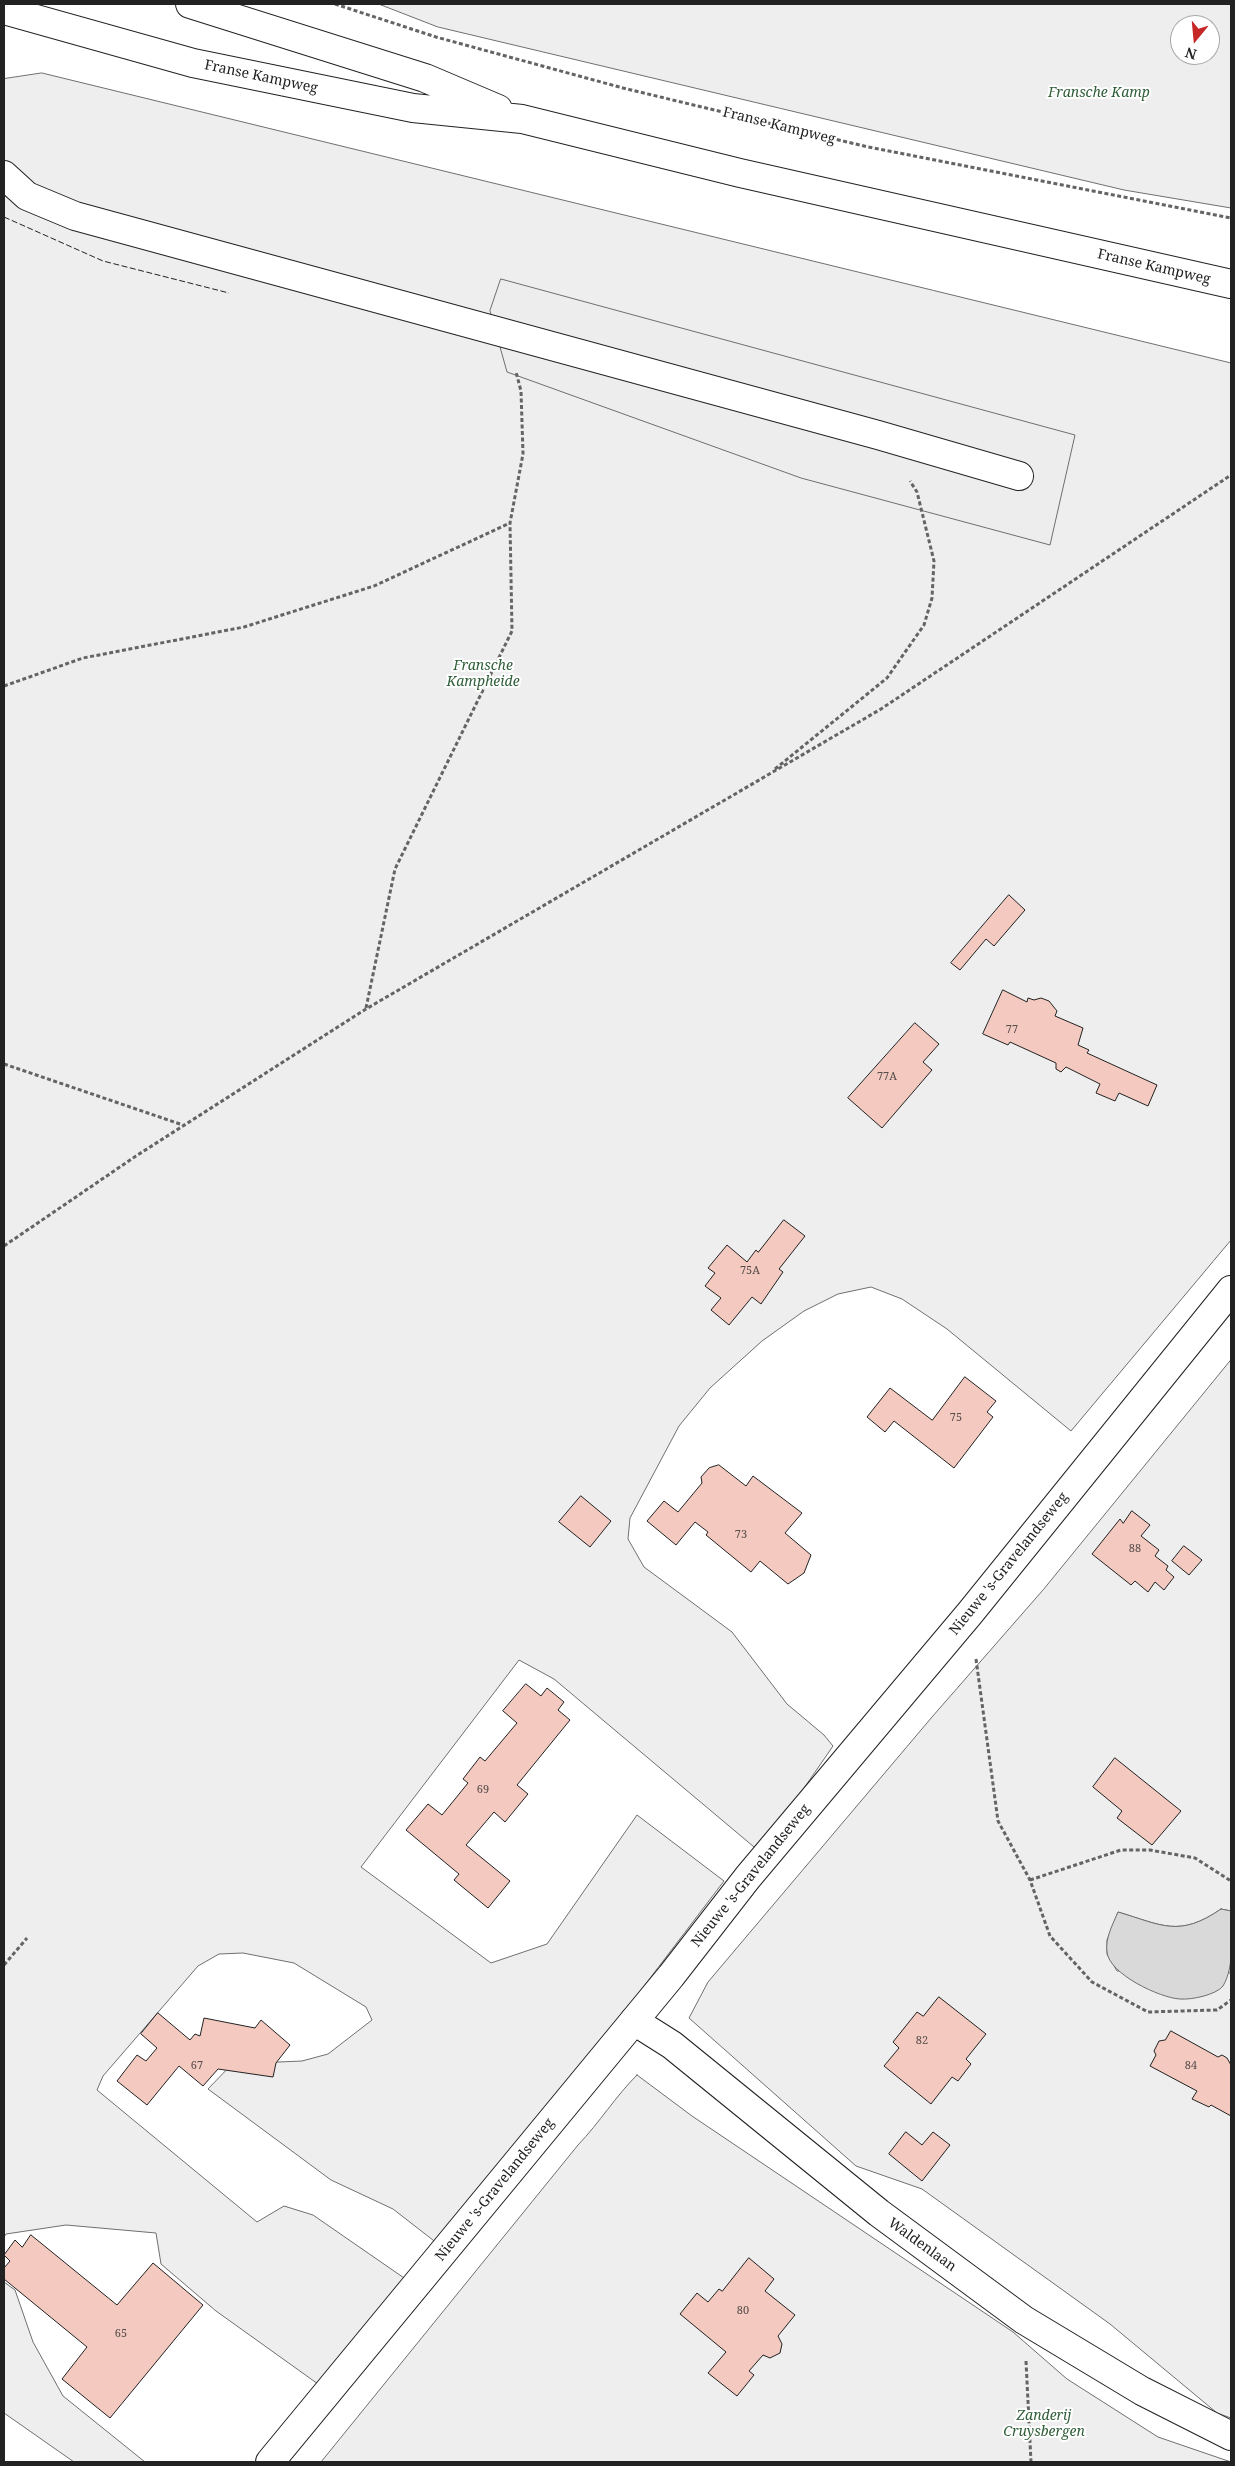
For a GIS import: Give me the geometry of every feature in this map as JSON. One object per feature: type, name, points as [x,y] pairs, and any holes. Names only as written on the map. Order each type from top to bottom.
[{"type":"main road","name":"Franse Kampweg","points":[[190,4],[425,78],[522,119]]},
{"type":"main road","name":"Franse Kampweg","points":[[4,10],[193,63],[413,108],[522,119],[740,173],[1231,284]]},
{"type":"main road","points":[[4,175],[27,196],[75,216],[878,435],[1020,476]]},
{"type":"main road","name":"Nieuwe 's-Gravelandseweg","points":[[270,2462],[634,2021],[748,1877],[970,1612],[1228,1298]]},
{"type":"main road","name":"Waldenlaan","points":[[634,2021],[672,2045],[879,2213],[1024,2320],[1142,2391],[1231,2436]]},
{"type":"path","name":"Franse Kampweg","points":[[335,4],[436,37],[576,75],[868,147],[1231,218]]},
{"type":"path","points":[[366,1009],[394,869],[512,631],[510,523],[523,454],[521,391],[506,335]]},
{"type":"path","points":[[766,776],[887,678],[924,625],[932,598],[934,561],[920,500],[917,492],[878,435]]},
{"type":"path","points":[[4,1246],[184,1125],[366,1009],[881,709],[1231,475]]},
{"type":"path","points":[[4,686],[83,658],[244,627],[374,586],[510,523]]},
{"type":"path","points":[[4,1064],[184,1125]]},
{"type":"path","points":[[970,1612],[998,1821],[1030,1880],[1050,1936],[1092,1982],[1148,2012],[1217,2010],[1231,2000]]},
{"type":"path","points":[[1030,1880],[1121,1850],[1150,1850],[1195,1858],[1231,1881]]},
{"type":"path","points":[[4,1965],[27,1938]]},
{"type":"path","points":[[1024,2320],[1031,2462]]},
{"type":"green space","name":"Fransche Kamp","points":[[379,4],[1231,4],[1231,208],[1124,190],[438,27]]},
{"type":"green space","name":"Fransche Kampheide","points":[[42,73],[1231,363],[1231,1240],[1071,1431],[947,1329],[902,1299],[871,1287],[838,1294],[804,1311],[762,1341],[710,1388],[679,1426],[630,1518],[628,1539],[644,1567],[732,1632],[787,1704],[824,1735],[833,1746],[760,1852],[554,1679],[519,1660],[361,1867],[491,1963],[547,1944],[637,1815],[724,1881],[593,2053],[438,2244],[393,2209],[331,2180],[208,2089],[232,2064],[302,2061],[328,2054],[372,2020],[366,2007],[294,1963],[243,1953],[219,1954],[198,1966],[103,2076],[97,2090],[257,2222],[284,2206],[313,2215],[407,2280],[318,2384],[216,2311],[161,2264],[156,2233],[66,2225],[6,2234],[4,2237],[4,79]]},
{"type":"green space","points":[[1231,1360],[1231,1911],[1221,1909],[1193,1924],[1182,1926],[1159,1924],[1118,1912],[1107,1940],[1107,1954],[1117,1971],[1230,1973],[1231,1962],[1231,2418],[1217,2413],[1110,2324],[922,2189],[856,2166],[689,2018],[708,1982],[932,1717],[1043,1590]]},
{"type":"green space","name":"Zanderij Cruysbergen","points":[[637,2075],[692,2116],[1013,2332],[1067,2379],[1158,2437],[1231,2462],[321,2462]]},
{"type":"green space","points":[[4,2282],[15,2290],[33,2342],[63,2396],[145,2462],[74,2462],[4,2413]]},
{"type":"shaded area","points":[[501,279],[1075,435],[1050,545],[801,478],[507,372],[490,311]]},
{"type":"shaded area","points":[[1221,1909],[1231,1911],[1231,1960],[1223,1986],[1215,1992],[1190,1999],[1171,1998],[1137,1983],[1116,1968],[1110,1960],[1107,1952],[1107,1942],[1118,1912],[1159,1924],[1182,1926],[1193,1924]]},
{"type":"building","points":[[1009,895],[1025,910],[994,946],[986,939],[960,970],[951,963]]},
{"type":"building","points":[[1003,990],[1027,1002],[1028,998],[1034,1000],[1041,998],[1049,1001],[1057,1011],[1055,1016],[1083,1028],[1078,1045],[1089,1050],[1087,1053],[1157,1085],[1148,1106],[1119,1093],[1115,1101],[1096,1093],[1100,1084],[1066,1067],[1061,1072],[1056,1069],[1056,1063],[1010,1042],[1008,1045],[983,1034]]},
{"type":"building","points":[[915,1023],[939,1044],[923,1062],[932,1070],[882,1128],[848,1098]]},
{"type":"building","points":[[784,1220],[805,1236],[779,1269],[783,1272],[761,1304],[752,1297],[729,1325],[711,1310],[721,1298],[705,1286],[715,1273],[708,1268],[727,1245],[747,1262],[756,1250],[758,1252]]},
{"type":"building","points":[[965,1377],[996,1401],[987,1412],[993,1417],[954,1468],[894,1421],[885,1432],[867,1417],[890,1388],[932,1420]]},
{"type":"building","points":[[719,1465],[746,1486],[753,1476],[802,1513],[785,1533],[811,1555],[804,1573],[788,1584],[760,1561],[751,1572],[706,1535],[708,1532],[695,1522],[676,1545],[647,1521],[664,1501],[678,1512],[702,1483],[701,1477],[709,1468]]},
{"type":"building","points":[[581,1496],[611,1521],[590,1547],[559,1522]]},
{"type":"building","points":[[1132,1511],[1150,1525],[1141,1536],[1159,1550],[1155,1556],[1168,1566],[1166,1570],[1174,1577],[1164,1590],[1155,1582],[1148,1592],[1135,1581],[1131,1585],[1092,1554],[1120,1519],[1123,1523]]},
{"type":"building","points":[[1184,1546],[1202,1560],[1189,1575],[1172,1561]]},
{"type":"building","points":[[526,1684],[541,1696],[547,1688],[564,1702],[558,1710],[570,1720],[517,1785],[528,1794],[505,1822],[494,1812],[466,1845],[510,1881],[488,1908],[454,1880],[459,1874],[406,1830],[428,1804],[442,1815],[468,1783],[463,1779],[480,1757],[485,1761],[517,1723],[503,1711]]},
{"type":"building","points":[[1115,1758],[1181,1811],[1152,1845],[1117,1818],[1122,1811],[1093,1787]]},
{"type":"building","points":[[939,1997],[986,2034],[966,2059],[971,2064],[958,2081],[952,2077],[931,2104],[884,2066],[899,2048],[893,2042],[917,2012],[923,2016]]},
{"type":"building","points":[[158,2013],[190,2040],[195,2034],[200,2036],[204,2018],[255,2028],[261,2020],[290,2045],[276,2063],[273,2077],[218,2069],[203,2086],[179,2066],[147,2105],[117,2081],[137,2055],[146,2061],[157,2048],[141,2034]]},
{"type":"building","points":[[1171,2031],[1218,2057],[1222,2055],[1227,2058],[1231,2065],[1231,2116],[1211,2105],[1209,2107],[1192,2099],[1197,2091],[1150,2066],[1156,2055],[1154,2051],[1159,2041],[1165,2040]]},
{"type":"building","points":[[906,2132],[922,2145],[933,2132],[950,2145],[922,2181],[889,2154]]},
{"type":"building","points":[[31,2235],[117,2305],[153,2263],[203,2305],[110,2418],[62,2379],[87,2347],[4,2279],[4,2268],[10,2261],[4,2255],[15,2240],[22,2247]]},
{"type":"building","points":[[749,2258],[774,2279],[765,2291],[795,2315],[778,2336],[782,2344],[780,2353],[770,2358],[763,2355],[749,2371],[754,2375],[737,2396],[708,2373],[726,2352],[680,2314],[697,2293],[708,2302],[719,2289],[722,2291]]},
{"type":"fence","points":[[4,217],[103,261],[229,293]]}]
